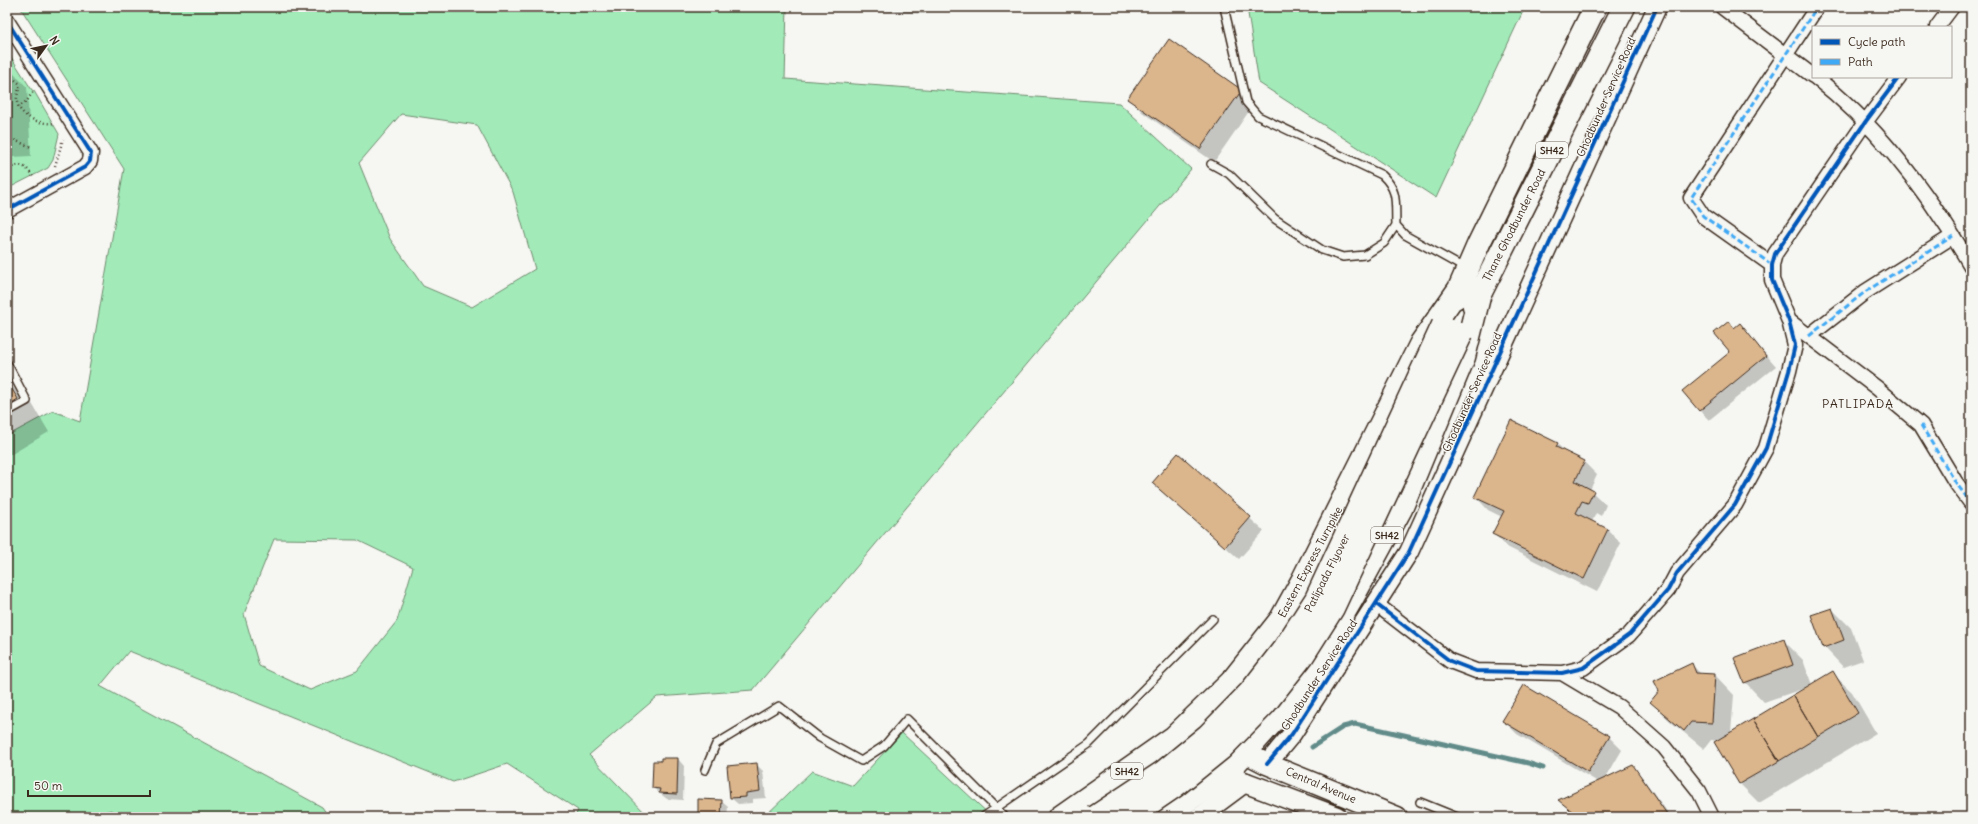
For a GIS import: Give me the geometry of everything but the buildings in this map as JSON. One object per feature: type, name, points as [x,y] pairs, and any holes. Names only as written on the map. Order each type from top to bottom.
[{"type":"main road","name":"Thane Ghodbunder Road","points":[[1470,283],[1595,7]]},
{"type":"main road","name":"Thane Ghodbunder Road","points":[[1470,283],[1624,7]]},
{"type":"main road","name":"Patlipada Flyover","points":[[1130,817],[1174,788],[1221,748],[1265,704],[1302,657],[1333,608],[1452,329],[1470,283]]},
{"type":"main road","name":"Eastern Express Turnpike","points":[[1060,817],[1174,736],[1191,721],[1231,682],[1281,619],[1303,579],[1421,344],[1470,283]]},
{"type":"main road","name":"SH42","points":[[1164,817],[1226,775],[1280,716],[1312,668],[1352,600],[1401,509],[1464,357],[1470,283]]},
{"type":"main road","name":"Patlipada Flyover","points":[[1095,817],[1163,772],[1208,735],[1250,692],[1286,647],[1316,599],[1452,329]]},
{"type":"main road","name":"Central Avenue","points":[[1191,721],[1245,754],[1397,817]]},
{"type":"main road","points":[[1174,736],[1226,775],[1337,817]]},
{"type":"street","name":"Ghodbunder Service Road","points":[[1267,764],[1292,734],[1409,552],[1657,7]]},
{"type":"street","points":[[1722,7],[1812,74]]},
{"type":"street","points":[[1772,265],[1703,216],[1691,198],[1817,7]]},
{"type":"street","points":[[1938,26],[1952,7]]},
{"type":"street","points":[[7,21],[13,40],[47,83],[91,153],[90,161],[84,166],[7,210]]},
{"type":"street","points":[[1816,78],[1866,121],[1910,176],[1953,236],[1971,266]]},
{"type":"street","points":[[1376,604],[1450,660],[1476,671],[1562,673],[1583,668],[1629,635],[1668,590],[1677,573],[1735,505],[1766,448],[1790,371],[1795,345],[1789,321],[1772,280],[1772,265],[1775,254],[1866,121],[1898,78]]},
{"type":"street","points":[[1809,336],[1866,292],[1953,236]]},
{"type":"street","points":[[1789,321],[1877,388],[1922,425],[1969,496]]},
{"type":"street","points":[[1562,673],[1619,707],[1664,747],[1699,791],[1712,817]]},
{"type":"street","points":[[1199,817],[1246,782]]},
{"type":"lane","points":[[1211,164],[1229,174],[1275,219],[1322,250],[1343,257],[1365,255],[1384,243],[1396,225],[1396,196],[1391,184],[1382,175],[1258,116],[1246,102],[1224,7]]},
{"type":"lane","points":[[1396,225],[1405,235],[1470,283]]},
{"type":"lane","points":[[7,363],[28,401],[7,412]]},
{"type":"lane","points":[[983,817],[1089,744],[1213,619]]},
{"type":"lane","points":[[705,770],[716,744],[779,706],[820,738],[862,761],[884,746],[907,718],[1005,817]]},
{"type":"lane","points":[[1420,802],[1457,817]]},
{"type":"path","points":[[7,80],[15,80],[19,83],[17,95],[18,107],[34,120],[46,124],[54,123],[68,116]]},
{"type":"path","points":[[18,107],[27,101],[34,91],[47,83]]},
{"type":"path","points":[[30,84],[38,97]]},
{"type":"path","points":[[50,117],[57,129]]},
{"type":"path","points":[[49,170],[55,167],[64,139],[60,134]]},
{"type":"path","points":[[7,137],[31,147]]},
{"type":"path","points":[[7,178],[13,167],[19,165],[25,167],[33,178],[40,192]]},
{"type":"path","points":[[27,181],[39,175]]},
{"type":"green space","points":[[20,7],[787,7],[785,79],[1119,103],[1191,169],[753,690],[657,697],[589,755],[649,817],[575,817],[578,810],[507,764],[453,782],[129,651],[100,686],[322,807],[329,817],[119,817],[111,810],[85,817],[7,817],[7,436],[53,411],[80,421],[124,169]],"holes":[[[401,114],[477,125],[513,192],[535,269],[472,307],[423,286],[390,239],[359,163]],[[274,539],[357,540],[413,567],[397,621],[357,671],[310,690],[259,666],[244,614]]]},
{"type":"green space","points":[[1247,7],[1525,7],[1436,198],[1259,83]]},
{"type":"green space","points":[[11,57],[34,91],[59,134],[53,160],[48,168],[7,189],[7,101]]},
{"type":"green space","points":[[902,733],[992,817],[764,817],[812,771],[853,786]]},
{"type":"waterway","points":[[1312,747],[1343,727],[1355,724],[1528,763],[1543,768]]},
{"type":"marked path","points":[[1772,265],[1703,216],[1691,198],[1817,7]]},
{"type":"marked path","points":[[1809,336],[1865,292],[1953,236]]},
{"type":"marked path","points":[[1921,425],[1956,483],[1971,503]]},
{"type":"cycle path","points":[[1267,764],[1292,734],[1409,552],[1657,7]]},
{"type":"cycle path","points":[[7,21],[91,153],[90,161],[85,167],[7,210]]},
{"type":"cycle path","points":[[1376,604],[1450,661],[1476,671],[1562,673],[1583,668],[1629,635],[1668,590],[1677,573],[1735,505],[1766,448],[1789,371],[1795,345],[1789,321],[1772,280],[1772,265],[1775,254],[1866,121],[1898,78]]},
{"type":"district","name":"PATLIPADA","points":[[1858,404]]}]
